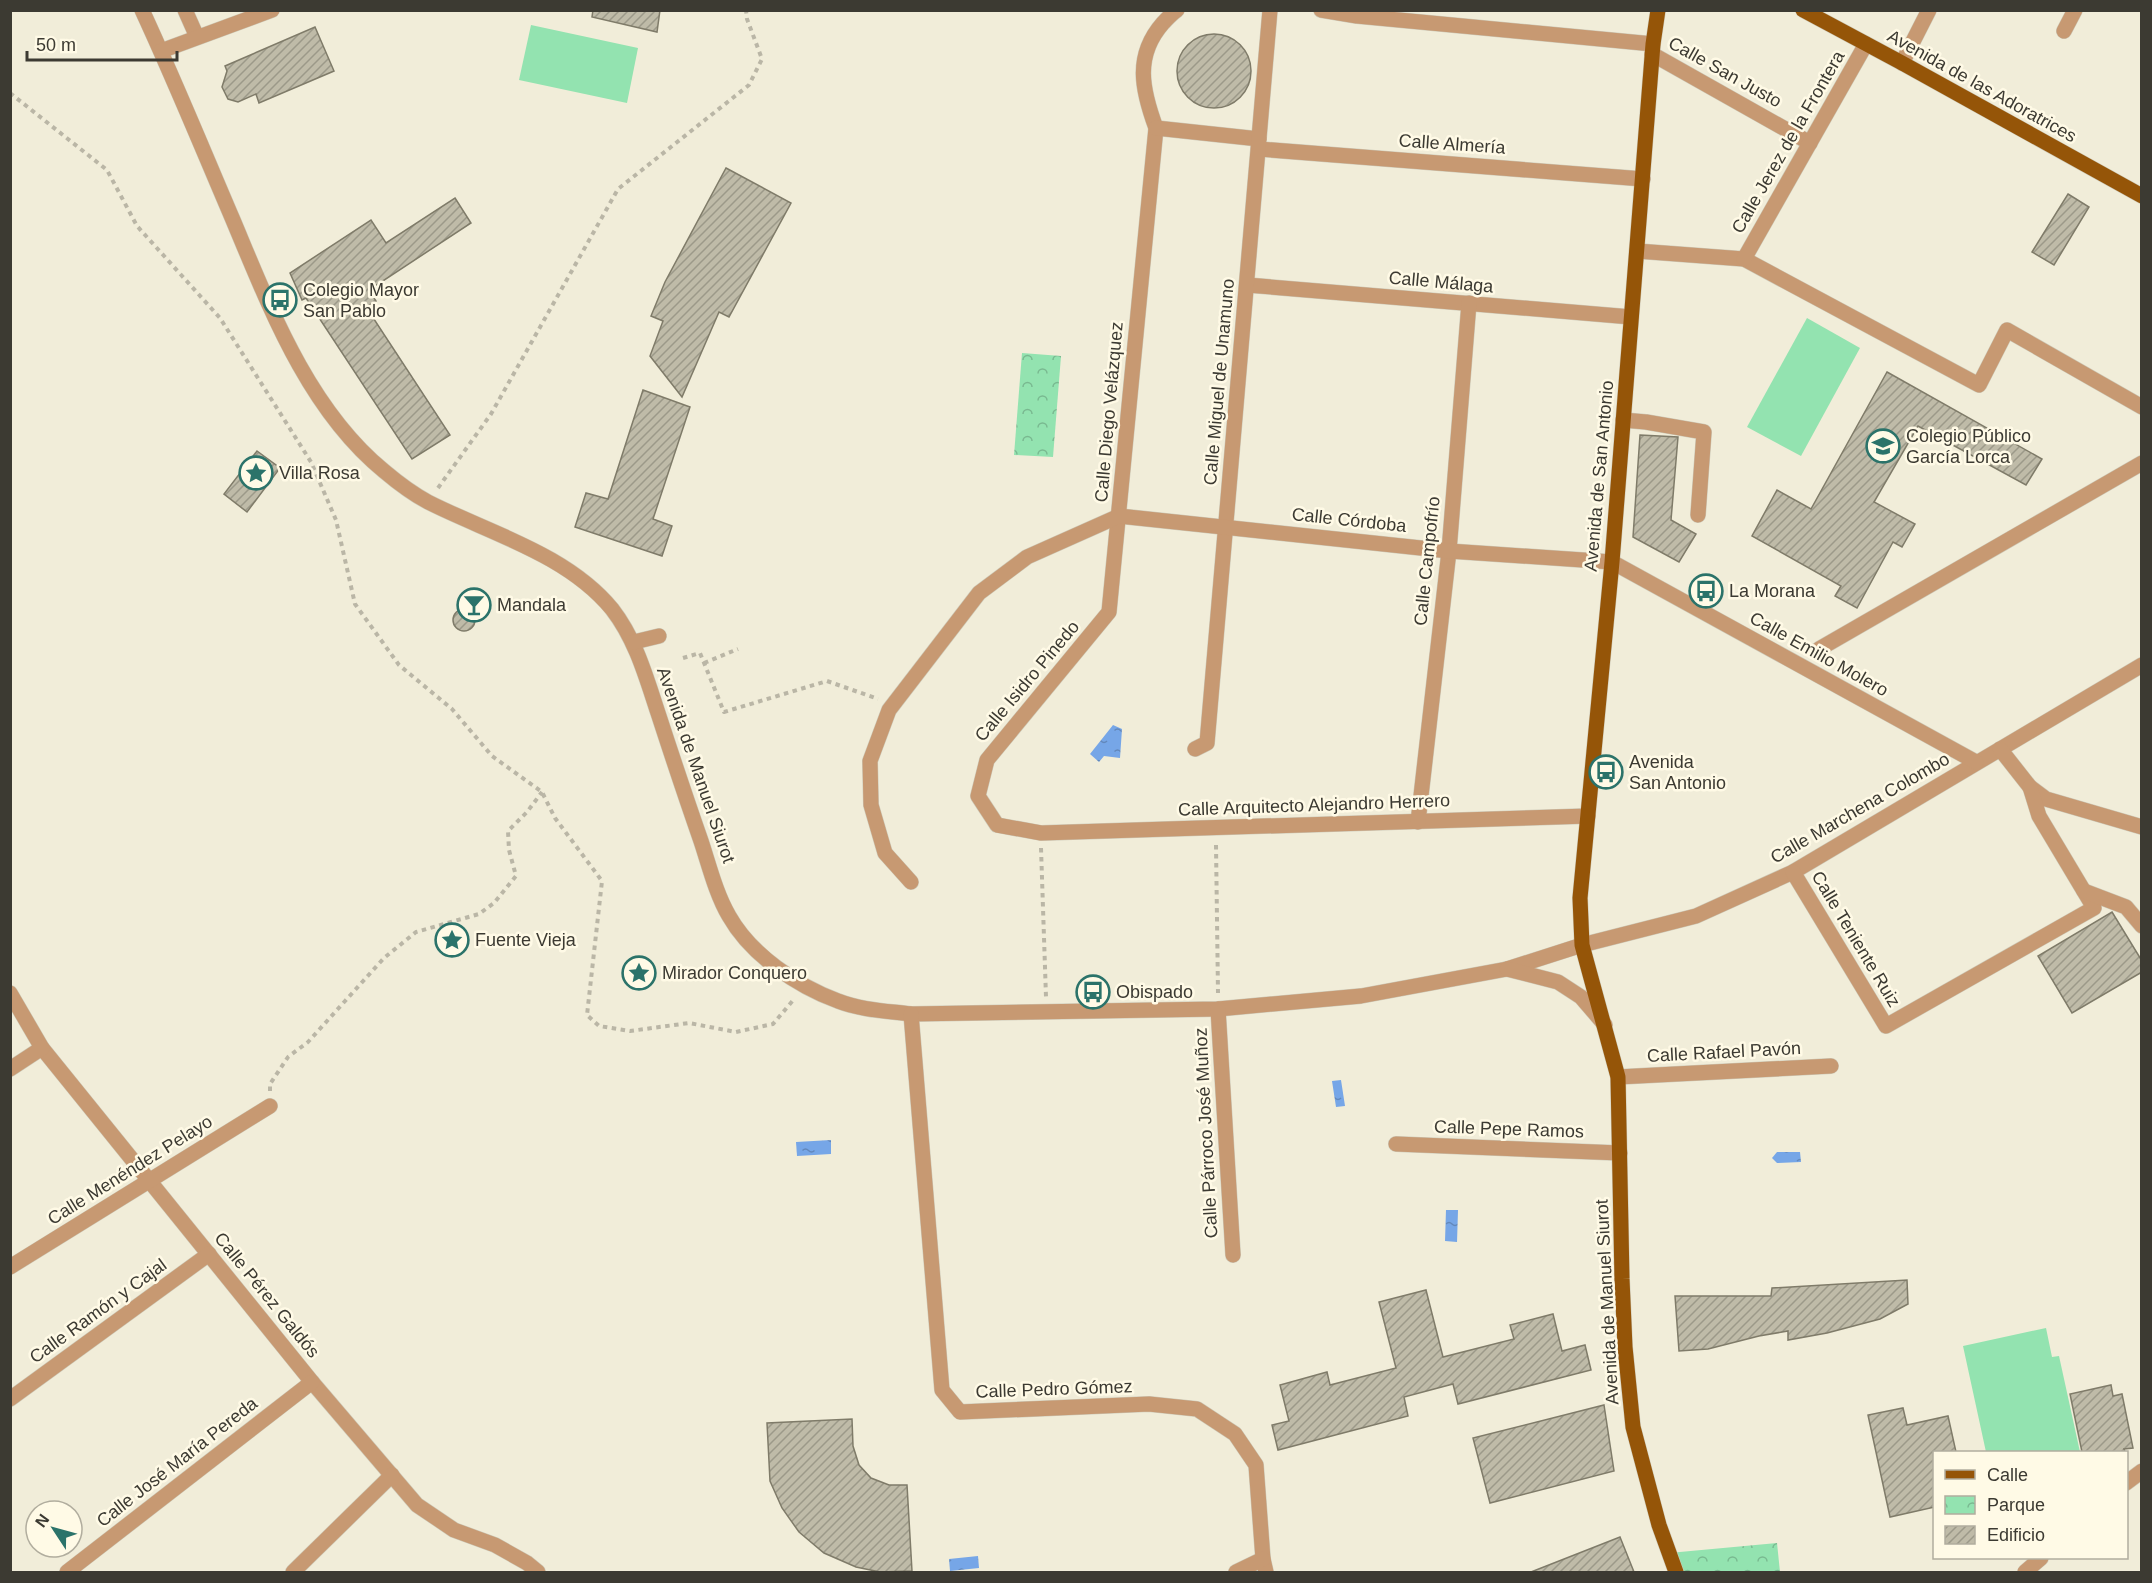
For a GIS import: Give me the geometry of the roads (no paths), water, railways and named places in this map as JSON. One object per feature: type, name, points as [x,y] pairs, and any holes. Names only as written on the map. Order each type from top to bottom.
[{"type":"main road","name":"Avenida de San Antonio","points":[[1582,945],[1580,898],[1612,562],[1658,10]]},
{"type":"main road","name":"Avenida de las Adoratrices","points":[[1803,10],[2142,196]]},
{"type":"main road","name":"Avenida de Manuel Siurot","points":[[1582,945],[1618,1077],[1623,1301],[1633,1428],[1659,1525],[1676,1572]]},
{"type":"street","name":"Avenida de Manuel Siurot","points":[[142,10],[264,292],[301,369],[348,437],[383,470],[425,500],[550,558],[612,608],[634,642],[710,869],[729,916],[749,944],[779,969],[805,986],[841,1002],[867,1009],[911,1014],[1218,1009],[1361,996],[1508,969],[1582,945]]},
{"type":"street","points":[[185,10],[197,37]]},
{"type":"street","points":[[161,51],[272,10]]},
{"type":"street","name":"Calle Diego Velázquez","points":[[911,882],[885,853],[871,806],[870,761],[889,710],[979,593],[1027,557],[1119,516],[1156,128],[1146,100],[1143,63],[1153,35],[1176,10]]},
{"type":"street","name":"Calle Miguel de Unamuno","points":[[1195,749],[1207,743],[1270,10]]},
{"type":"street","points":[[1321,10],[1653,49]]},
{"type":"street","points":[[1902,63],[1929,10]]},
{"type":"street","points":[[2064,32],[2075,10]]},
{"type":"street","name":"Calle Jerez de la Frontera","points":[[1744,259],[1866,44]]},
{"type":"street","name":"Calle San Justo","points":[[1653,49],[1810,143]]},
{"type":"street","name":"Calle Almería","points":[[1156,128],[1259,144],[1643,179]]},
{"type":"street","points":[[1637,251],[1744,259],[1978,385],[2007,330],[2142,407]]},
{"type":"street","name":"Calle Málaga","points":[[1247,285],[1631,317]]},
{"type":"street","name":"Calle Campofrío","points":[[1418,822],[1449,551],[1469,303]]},
{"type":"street","points":[[1623,420],[1704,432],[1698,515]]},
{"type":"street","points":[[1819,649],[2142,463]]},
{"type":"street","name":"Calle Córdoba","points":[[1119,516],[1449,551],[1612,562]]},
{"type":"street","name":"Calle Isidro Pinedo","points":[[1041,840],[997,825],[978,796],[987,760],[1109,612],[1119,516]]},
{"type":"street","name":"Calle Emilio Molero","points":[[1612,562],[1976,762]]},
{"type":"street","points":[[634,642],[659,636]]},
{"type":"street","name":"Calle Marchena Colombo","points":[[1582,945],[1696,916],[1793,872],[2142,665]]},
{"type":"street","points":[[2000,749],[2030,787],[2046,800],[2142,827]]},
{"type":"street","points":[[2030,787],[2039,816],[2084,891],[2126,906],[2142,926]]},
{"type":"street","name":"Calle Arquitecto Alejandro Herrero","points":[[1041,840],[1588,816]]},
{"type":"street","name":"Calle Teniente Ruiz","points":[[1793,872],[1886,1026],[2094,908],[2084,891]]},
{"type":"street","name":"Avenida de Manuel Siurot","points":[[1508,969],[1558,982],[1581,997],[1605,1025]]},
{"type":"street","name":"Calle Pérez Galdós","points":[[10,993],[42,1048],[312,1382],[417,1505],[454,1530],[495,1545],[538,1572]]},
{"type":"street","name":"Calle Párroco José Muñoz","points":[[1218,1009],[1233,1255]]},
{"type":"street","name":"Calle Pedro Gómez","points":[[911,1014],[942,1390],[960,1412],[1149,1404],[1197,1408],[1235,1434],[1256,1465],[1265,1566]]},
{"type":"street","points":[[10,1070],[42,1048]]},
{"type":"street","name":"Calle Rafael Pavón","points":[[1618,1077],[1831,1066]]},
{"type":"street","name":"Calle Menéndez Pelayo","points":[[10,1267],[270,1106]]},
{"type":"street","name":"Calle Pepe Ramos","points":[[1396,1144],[1620,1153]]},
{"type":"street","name":"Calle Ramón y Cajal","points":[[10,1399],[209,1254]]},
{"type":"street","name":"Calle José María Pereda","points":[[67,1572],[312,1382]]},
{"type":"street","points":[[2128,1482],[2142,1471]]},
{"type":"street","points":[[293,1572],[392,1475]]},
{"type":"street","points":[[2025,1572],[2039,1559]]},
{"type":"street","points":[[1236,1572],[1265,1566]]},
{"type":"water","points":[[1113,725],[1122,729],[1120,758],[1104,756],[1099,762],[1090,754]]},
{"type":"water","points":[[1341,1080],[1345,1106],[1336,1107],[1332,1081]]},
{"type":"water","points":[[831,1140],[831,1154],[797,1156],[796,1142]]},
{"type":"water","points":[[1777,1152],[1800,1152],[1801,1162],[1777,1163],[1772,1158]]},
{"type":"water","points":[[1446,1210],[1458,1210],[1457,1242],[1445,1241]]},
{"type":"water","points":[[978,1556],[979,1568],[950,1571],[949,1559]]},
{"type":"place","name":"Colegio Mayor San Pablo","points":[[280,300]]},
{"type":"place","name":"Colegio Público García Lorca","points":[[1883,446]]},
{"type":"place","name":"Villa Rosa","points":[[256,473]]},
{"type":"place","name":"La Morana","points":[[1706,591]]},
{"type":"place","name":"Mandala","points":[[474,605]]},
{"type":"place","name":"Avenida San Antonio","points":[[1606,772]]},
{"type":"place","name":"Fuente Vieja","points":[[452,940]]},
{"type":"place","name":"Mirador Conquero","points":[[639,973]]},
{"type":"place","name":"Obispado","points":[[1093,992]]}]
